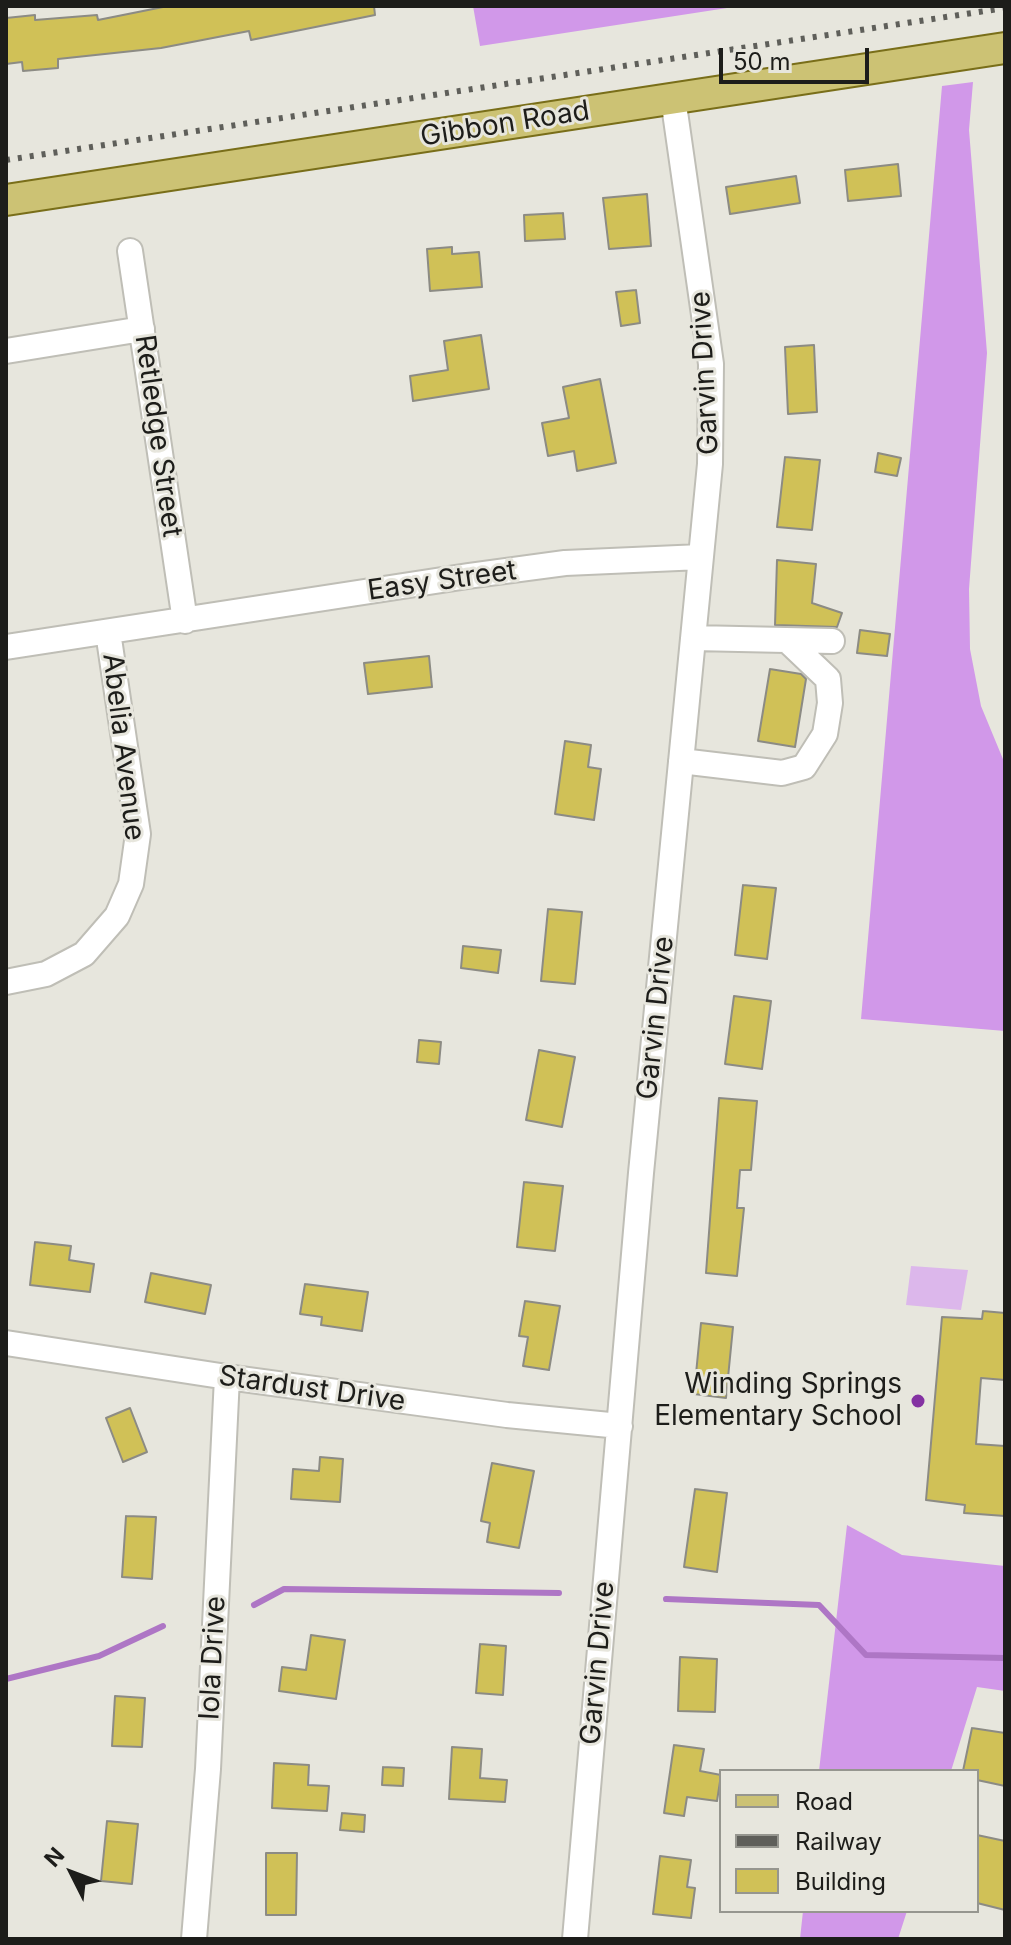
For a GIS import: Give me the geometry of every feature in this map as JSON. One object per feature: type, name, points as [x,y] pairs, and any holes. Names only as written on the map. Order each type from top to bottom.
[{"type":"main road","name":"Gibbon Road","points":[[6,200],[1005,48]]},
{"type":"street","name":"Garvin Drive","points":[[575,1939],[712,431],[711,364],[673,98]]},
{"type":"street","name":"Retledge Street","points":[[130,251],[185,621]]},
{"type":"street","points":[[6,351],[142,329]]},
{"type":"street","name":"Easy Street","points":[[6,647],[565,563],[701,557]]},
{"type":"street","name":"Abelia Avenue","points":[[6,982],[46,974],[84,954],[112,923],[131,884],[138,834],[108,632]]},
{"type":"street","points":[[693,638],[832,641]]},
{"type":"street","points":[[681,761],[782,773],[804,767],[825,734],[830,703],[828,679],[788,641]]},
{"type":"street","name":"Stardust Drive","points":[[6,1343],[507,1415],[620,1426]]},
{"type":"street","name":"Iola Drive","points":[[194,1939],[208,1769],[227,1377]]},
{"type":"shaded area","points":[[473,6],[740,6],[480,46]]},
{"type":"shaded area","points":[[973,82],[969,130],[987,353],[969,589],[970,649],[981,706],[1005,764],[1005,1031],[861,1019],[942,86]]},
{"type":"shaded area","points":[[911,1266],[968,1270],[961,1310],[906,1305]]},
{"type":"shaded area","points":[[847,1525],[902,1555],[1005,1566],[1005,1691],[977,1687],[952,1769],[819,1769]]},
{"type":"shaded area","points":[[803,1913],[906,1913],[898,1939],[800,1939]]},
{"type":"building","points":[[168,6],[374,6],[375,15],[251,40],[249,31],[161,48],[58,59],[58,68],[23,71],[22,62],[6,64],[6,18],[35,15],[35,20],[97,15],[98,20]]},
{"type":"building","points":[[898,164],[901,196],[848,201],[845,170]]},
{"type":"building","points":[[796,176],[800,203],[730,214],[726,187]]},
{"type":"building","points":[[647,194],[651,246],[609,249],[603,198]]},
{"type":"building","points":[[563,213],[565,239],[525,241],[524,215]]},
{"type":"building","points":[[452,247],[452,254],[479,252],[482,287],[430,291],[427,249]]},
{"type":"building","points":[[636,290],[640,323],[621,326],[616,292]]},
{"type":"building","points":[[481,335],[489,389],[413,401],[410,376],[448,370],[444,341]]},
{"type":"building","points":[[814,345],[817,412],[788,414],[785,347]]},
{"type":"building","points":[[600,379],[616,463],[577,471],[574,451],[548,456],[542,423],[569,418],[563,387]]},
{"type":"building","points":[[878,453],[901,458],[897,476],[875,472]]},
{"type":"building","points":[[785,457],[820,460],[812,530],[777,527]]},
{"type":"building","points":[[777,560],[816,564],[812,603],[842,613],[837,627],[775,625]]},
{"type":"building","points":[[860,630],[890,634],[887,656],[857,653]]},
{"type":"building","points":[[429,656],[432,687],[368,694],[364,663]]},
{"type":"building","points":[[770,669],[801,674],[806,679],[795,747],[758,741]]},
{"type":"building","points":[[565,741],[591,745],[588,767],[601,769],[594,820],[555,814]]},
{"type":"building","points":[[743,885],[776,888],[767,959],[735,955]]},
{"type":"building","points":[[548,909],[582,912],[575,984],[541,981]]},
{"type":"building","points":[[463,946],[501,950],[498,973],[461,968]]},
{"type":"building","points":[[734,996],[771,1001],[762,1069],[725,1064]]},
{"type":"building","points":[[419,1040],[441,1042],[439,1064],[417,1062]]},
{"type":"building","points":[[539,1050],[575,1057],[562,1127],[526,1120]]},
{"type":"building","points":[[719,1098],[757,1101],[751,1170],[740,1170],[737,1208],[744,1208],[737,1276],[706,1273]]},
{"type":"building","points":[[524,1182],[563,1186],[555,1251],[517,1247]]},
{"type":"building","points":[[35,1242],[71,1246],[69,1260],[94,1264],[90,1292],[30,1285]]},
{"type":"building","points":[[151,1273],[211,1285],[205,1314],[145,1302]]},
{"type":"building","points":[[305,1284],[368,1292],[362,1331],[321,1325],[322,1317],[300,1314]]},
{"type":"building","points":[[525,1301],[560,1306],[549,1370],[523,1366],[528,1337],[519,1336]]},
{"type":"building","points":[[983,1311],[1005,1313],[1005,1380],[981,1378],[976,1444],[1005,1446],[1005,1516],[964,1513],[965,1505],[926,1500],[942,1317],[982,1319]]},
{"type":"building","points":[[701,1323],[733,1327],[726,1398],[694,1394]]},
{"type":"building","points":[[130,1408],[147,1452],[123,1462],[106,1418]]},
{"type":"building","points":[[320,1457],[343,1459],[340,1502],[291,1499],[293,1469],[319,1471]]},
{"type":"building","points":[[492,1463],[534,1471],[519,1548],[487,1542],[490,1523],[481,1521]]},
{"type":"building","points":[[695,1489],[727,1493],[717,1572],[684,1567]]},
{"type":"building","points":[[126,1516],[156,1517],[152,1579],[122,1577]]},
{"type":"building","points":[[311,1635],[345,1640],[336,1699],[279,1691],[282,1667],[306,1670]]},
{"type":"building","points":[[480,1644],[506,1646],[503,1695],[476,1693]]},
{"type":"building","points":[[680,1657],[717,1659],[715,1712],[678,1711]]},
{"type":"building","points":[[115,1696],[145,1698],[142,1747],[112,1746]]},
{"type":"building","points":[[972,1728],[1005,1733],[1005,1786],[979,1780],[979,1769],[963,1769]]},
{"type":"building","points":[[674,1745],[704,1749],[700,1771],[719,1775],[717,1801],[687,1797],[684,1816],[664,1813]]},
{"type":"building","points":[[452,1747],[482,1749],[480,1778],[507,1780],[505,1802],[449,1799]]},
{"type":"building","points":[[274,1763],[309,1765],[308,1785],[329,1786],[327,1811],[272,1808]]},
{"type":"building","points":[[383,1767],[404,1768],[403,1786],[382,1785]]},
{"type":"building","points":[[342,1813],[365,1815],[364,1832],[340,1830]]},
{"type":"building","points":[[107,1821],[138,1824],[132,1884],[101,1881]]},
{"type":"building","points":[[979,1835],[1005,1841],[1005,1910],[979,1904]]},
{"type":"building","points":[[266,1853],[297,1853],[296,1915],[266,1915]]},
{"type":"building","points":[[660,1856],[691,1860],[687,1887],[695,1888],[691,1918],[653,1914]]},
{"type":"waterway","points":[[254,1605],[284,1589],[559,1593]]},
{"type":"waterway","points":[[666,1599],[819,1605],[866,1655],[1005,1658]]},
{"type":"waterway","points":[[6,1679],[99,1656],[163,1626]]},
{"type":"railway","points":[[6,160],[1005,8]]},
{"type":"place","name":"Winding Springs Elementary School","points":[[918,1401]]}]
